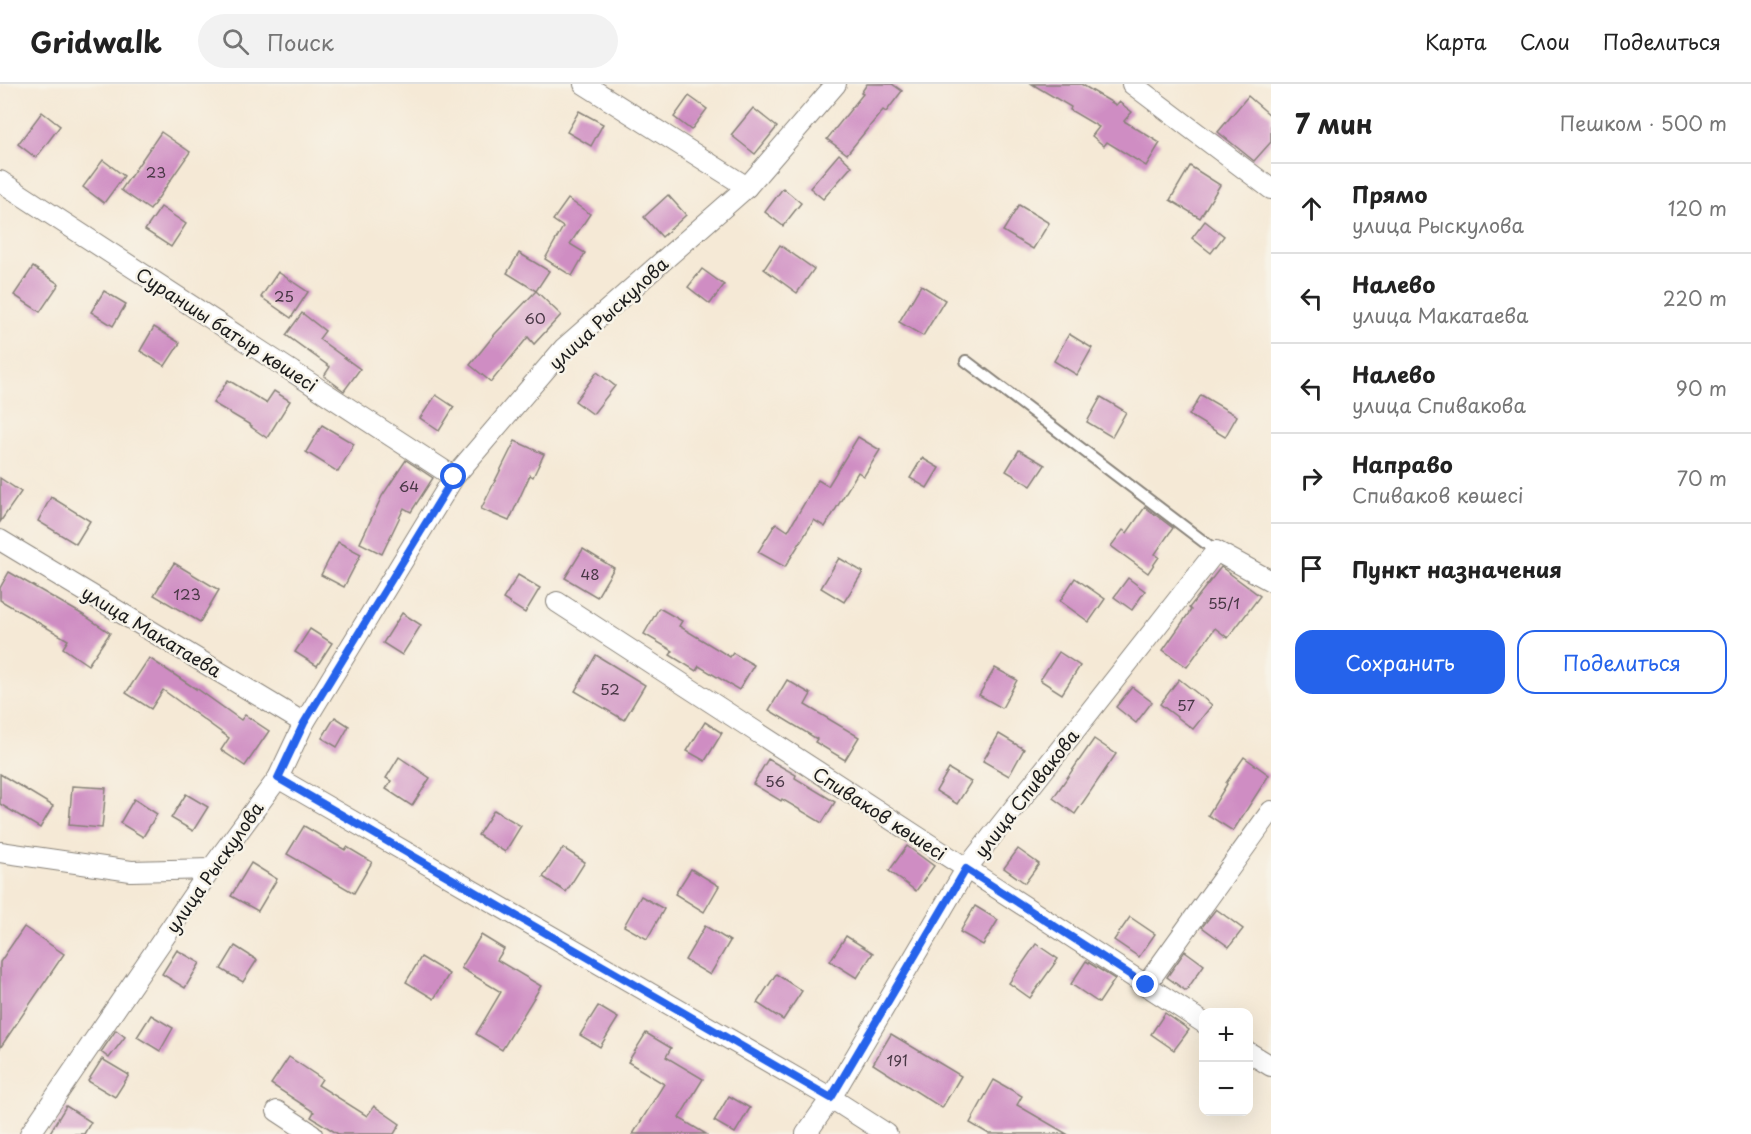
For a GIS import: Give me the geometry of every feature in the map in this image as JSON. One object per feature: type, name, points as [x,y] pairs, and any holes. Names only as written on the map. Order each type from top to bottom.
[{"type":"street","points":[[584,84],[747,187]]},
{"type":"street","name":"улица Рыскулова","points":[[30,1134],[211,868],[278,778],[304,723],[454,477],[564,348],[747,187],[836,84]]},
{"type":"street","points":[[1132,84],[1271,189]]},
{"type":"street","name":"Сураншы батыр көшесі","points":[[0,181],[454,477]]},
{"type":"street","name":"улица Макатаева","points":[[0,540],[304,723]]},
{"type":"street","points":[[1216,551],[1271,581]]},
{"type":"street","name":"улица Спивакова","points":[[806,1134],[831,1098],[966,869],[1216,551]]},
{"type":"street","name":"Спиваков көшесі","points":[[557,602],[1199,1020]]},
{"type":"street","points":[[278,778],[831,1098],[887,1134]]},
{"type":"street","points":[[1146,985],[1271,811]]},
{"type":"street","points":[[0,852],[132,871],[211,868]]},
{"type":"street","points":[[1253,1055],[1271,1066]]},
{"type":"street","points":[[277,1111],[312,1134]]},
{"type":"lane","points":[[966,361],[1216,551]]},
{"type":"building","points":[[867,84],[892,84],[902,91],[886,112],[883,110],[847,154],[827,139],[863,94],[861,93]]},
{"type":"building","points":[[1032,84],[1081,84],[1116,105],[1119,102],[1132,112],[1124,121],[1160,143],[1146,166],[1107,142],[1104,146],[1092,136],[1099,127]]},
{"type":"building","points":[[689,96],[707,109],[691,130],[674,117]]},
{"type":"building","points":[[1248,96],[1271,116],[1271,142],[1254,161],[1218,132]]},
{"type":"building","points":[[753,108],[777,127],[755,154],[731,135]]},
{"type":"building","points":[[579,111],[603,124],[591,146],[567,132]]},
{"type":"building","points":[[42,112],[60,126],[36,158],[18,144]]},
{"type":"building","points":[[161,132],[190,152],[150,210],[121,190]]},
{"type":"building","points":[[839,154],[852,166],[823,199],[810,188]]},
{"type":"building","points":[[103,160],[124,176],[104,203],[83,187]]},
{"type":"building","points":[[1190,166],[1220,185],[1200,218],[1170,200]]},
{"type":"building","points":[[783,188],[801,203],[783,226],[765,212]]},
{"type":"building","points":[[668,195],[686,215],[662,237],[644,217]]},
{"type":"building","points":[[568,199],[590,214],[570,244],[585,253],[572,276],[545,259],[563,227],[553,220]]},
{"type":"building","points":[[1019,205],[1049,223],[1033,249],[1003,231]]},
{"type":"building","points":[[161,207],[186,224],[171,247],[145,230]]},
{"type":"building","points":[[1205,221],[1224,236],[1211,253],[1192,238]]},
{"type":"building","points":[[780,245],[814,269],[797,293],[764,269]]},
{"type":"building","points":[[519,253],[549,271],[536,291],[507,273]]},
{"type":"building","points":[[33,267],[59,284],[40,312],[14,295]]},
{"type":"building","points":[[702,269],[724,285],[710,304],[688,287]]},
{"type":"building","points":[[278,272],[308,292],[291,318],[261,297]]},
{"type":"building","points":[[921,285],[945,300],[923,336],[899,322]]},
{"type":"building","points":[[104,291],[126,304],[113,326],[91,312]]},
{"type":"building","points":[[536,291],[561,315],[534,344],[528,337],[491,382],[470,365],[495,334]]},
{"type":"building","points":[[302,313],[325,331],[319,339],[360,369],[344,391],[324,376],[330,367],[286,335]]},
{"type":"building","points":[[154,327],[180,343],[165,366],[140,351]]},
{"type":"building","points":[[1069,334],[1092,348],[1077,375],[1054,361]]},
{"type":"building","points":[[597,372],[615,386],[593,414],[575,401]]},
{"type":"building","points":[[228,380],[266,403],[274,391],[290,401],[267,438],[252,426],[213,403]]},
{"type":"building","points":[[436,395],[454,407],[439,431],[420,418]]},
{"type":"building","points":[[1201,395],[1237,416],[1225,437],[1189,415]]},
{"type":"building","points":[[1101,397],[1126,412],[1112,437],[1087,422]]},
{"type":"building","points":[[322,425],[354,444],[338,472],[306,452]]},
{"type":"building","points":[[858,437],[880,450],[864,476],[858,472],[825,527],[814,520],[785,567],[758,552],[776,523],[788,531],[818,480],[828,486]]},
{"type":"building","points":[[515,441],[544,454],[533,477],[530,475],[509,521],[481,509]]},
{"type":"building","points":[[1019,450],[1045,465],[1031,486],[1006,471]]},
{"type":"building","points":[[922,458],[939,468],[927,488],[910,478]]},
{"type":"building","points":[[406,460],[433,478],[411,512],[404,508],[382,554],[360,543],[382,496]]},
{"type":"building","points":[[0,478],[21,492],[0,522]]},
{"type":"building","points":[[51,497],[90,521],[76,544],[38,521]]},
{"type":"building","points":[[1145,507],[1173,528],[1155,554],[1159,557],[1148,573],[1111,546],[1123,530],[1127,533]]},
{"type":"building","points":[[338,542],[361,554],[344,587],[321,575]]},
{"type":"building","points":[[583,549],[614,568],[597,597],[565,578]]},
{"type":"building","points":[[839,558],[863,572],[844,602],[821,588]]},
{"type":"building","points":[[174,563],[219,590],[200,622],[154,595]]},
{"type":"building","points":[[1221,567],[1260,596],[1228,638],[1215,628],[1187,667],[1163,650],[1191,610],[1189,608]]},
{"type":"building","points":[[9,572],[110,633],[88,665],[63,648],[68,640],[0,600],[0,588]]},
{"type":"building","points":[[518,575],[540,588],[525,613],[503,599]]},
{"type":"building","points":[[1075,578],[1105,599],[1089,622],[1060,601]]},
{"type":"building","points":[[1128,578],[1145,591],[1132,610],[1114,597]]},
{"type":"building","points":[[659,608],[682,621],[679,626],[730,657],[733,653],[754,665],[739,690],[699,666],[696,671],[670,655],[673,651],[644,634]]},
{"type":"building","points":[[402,613],[421,625],[402,655],[383,643]]},
{"type":"building","points":[[310,629],[332,643],[317,666],[295,652]]},
{"type":"building","points":[[1059,652],[1080,666],[1062,694],[1040,680]]},
{"type":"building","points":[[596,655],[645,685],[624,720],[575,691]]},
{"type":"building","points":[[149,658],[241,720],[245,715],[269,731],[245,766],[221,750],[229,738],[163,690],[151,709],[126,693]]},
{"type":"building","points":[[995,668],[1017,680],[1002,708],[979,695]]},
{"type":"building","points":[[1179,679],[1212,705],[1193,729],[1160,704]]},
{"type":"building","points":[[787,680],[811,694],[805,705],[859,737],[845,760],[815,742],[817,739],[769,710]]},
{"type":"building","points":[[1132,687],[1152,702],[1136,723],[1116,707]]},
{"type":"building","points":[[335,717],[349,726],[337,747],[322,738]]},
{"type":"building","points":[[705,722],[722,733],[705,761],[687,751]]},
{"type":"building","points":[[999,734],[1024,749],[1009,776],[983,761]]},
{"type":"building","points":[[1094,739],[1116,754],[1075,814],[1053,798]]},
{"type":"building","points":[[399,757],[430,778],[412,806],[386,789],[391,781],[386,778]]},
{"type":"building","points":[[1244,757],[1269,775],[1233,831],[1208,815]]},
{"type":"building","points":[[768,759],[835,802],[822,823],[753,784]]},
{"type":"building","points":[[949,769],[971,782],[957,804],[936,791]]},
{"type":"building","points":[[0,774],[53,806],[40,828],[0,804]]},
{"type":"building","points":[[72,786],[106,788],[102,828],[69,825]]},
{"type":"building","points":[[186,794],[208,807],[193,831],[171,818]]},
{"type":"building","points":[[134,799],[157,814],[143,837],[120,823]]},
{"type":"building","points":[[494,810],[521,826],[505,852],[478,835]]},
{"type":"building","points":[[304,826],[345,850],[347,847],[372,862],[354,893],[287,854]]},
{"type":"building","points":[[907,846],[934,866],[916,891],[889,871]]},
{"type":"building","points":[[563,848],[585,862],[566,892],[543,877]]},
{"type":"building","points":[[1018,849],[1039,864],[1025,883],[1004,868]]},
{"type":"building","points":[[251,863],[277,879],[258,911],[231,896]]},
{"type":"building","points":[[691,869],[719,886],[704,912],[675,894]]},
{"type":"building","points":[[641,896],[664,909],[647,939],[624,926]]},
{"type":"building","points":[[975,906],[998,920],[983,945],[960,932]]},
{"type":"building","points":[[1216,909],[1243,929],[1229,947],[1202,927]]},
{"type":"building","points":[[1130,917],[1155,934],[1139,957],[1114,940]]},
{"type":"building","points":[[705,926],[730,941],[710,975],[685,960]]},
{"type":"building","points":[[24,927],[64,954],[0,1048],[0,962]]},
{"type":"building","points":[[481,935],[504,949],[497,960],[541,986],[502,1050],[476,1034],[501,992],[461,968]]},
{"type":"building","points":[[846,936],[873,953],[857,978],[830,961]]},
{"type":"building","points":[[1036,944],[1058,959],[1030,998],[1009,983]]},
{"type":"building","points":[[235,946],[257,960],[243,982],[221,969]]},
{"type":"building","points":[[177,950],[200,963],[185,988],[162,974]]},
{"type":"building","points":[[1185,951],[1204,965],[1186,991],[1167,977]]},
{"type":"building","points":[[421,957],[449,974],[434,999],[406,982]]},
{"type":"building","points":[[1086,961],[1115,979],[1099,1003],[1071,984]]},
{"type":"building","points":[[776,974],[802,991],[783,1020],[757,1003]]},
{"type":"building","points":[[598,1006],[618,1018],[600,1047],[580,1035]]},
{"type":"building","points":[[1165,1013],[1189,1030],[1174,1050],[1151,1034]]},
{"type":"building","points":[[151,1015],[173,1028],[160,1051],[137,1037]]},
{"type":"building","points":[[116,1030],[125,1037],[109,1058],[101,1052]]},
{"type":"building","points":[[646,1033],[671,1048],[666,1057],[703,1079],[679,1118],[706,1134],[633,1134],[664,1084],[628,1062]]},
{"type":"building","points":[[891,1034],[961,1076],[942,1108],[873,1064]]},
{"type":"building","points":[[289,1057],[322,1079],[318,1085],[367,1116],[374,1106],[400,1124],[394,1134],[338,1134],[311,1117],[314,1112],[271,1084]]},
{"type":"building","points":[[102,1059],[129,1075],[115,1097],[88,1081]]},
{"type":"building","points":[[994,1080],[1022,1096],[1017,1105],[1067,1134],[989,1134],[970,1123]]},
{"type":"building","points":[[729,1096],[750,1108],[735,1133],[714,1121]]},
{"type":"building","points":[[66,1106],[91,1122],[84,1134],[49,1134]]},
{"type":"route","points":[[454,477],[304,723],[278,778],[831,1098],[966,869],[1146,985]]}]
